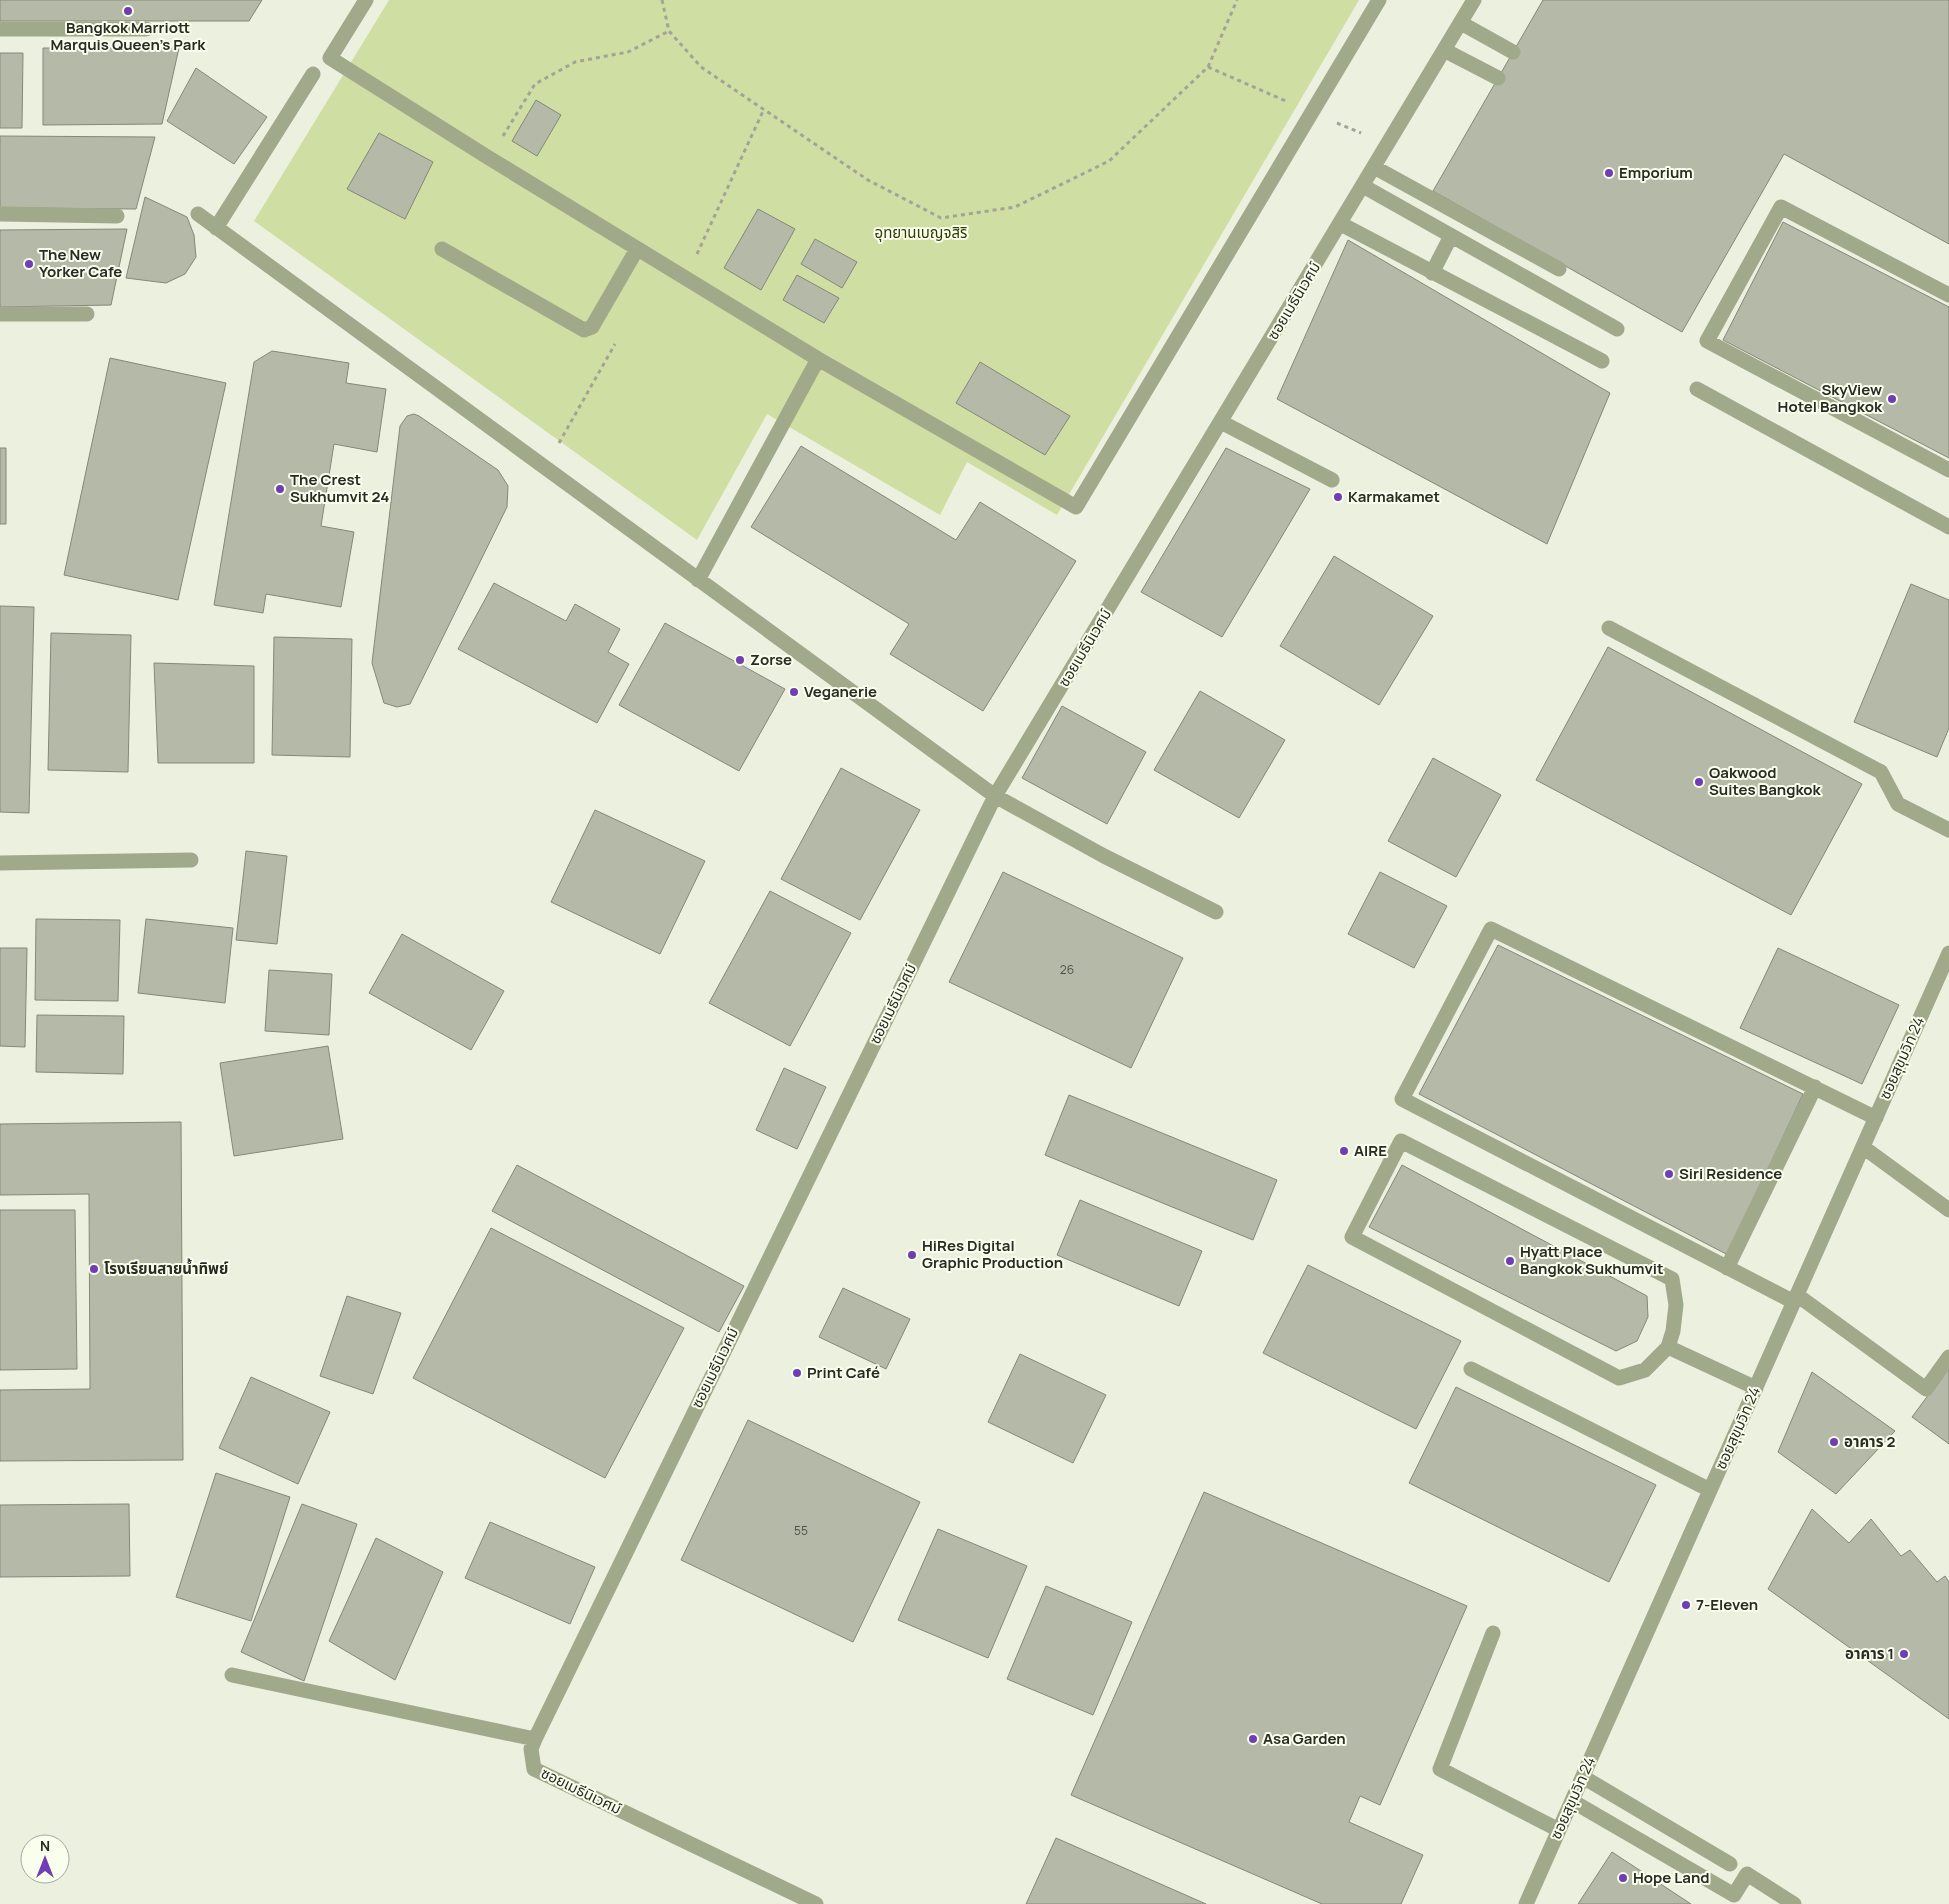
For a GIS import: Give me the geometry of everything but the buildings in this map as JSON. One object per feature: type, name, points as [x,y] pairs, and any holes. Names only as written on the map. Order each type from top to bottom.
[{"type":"street","points":[[366,0],[330,58],[818,360],[1076,507],[1379,0]]},
{"type":"street","name":"ซอยเมธีนิเวศม์","points":[[816,1904],[534,1769],[532,1749],[534,1740],[995,796],[1341,224],[1474,0]]},
{"type":"street","points":[[1461,23],[1512,52]]},
{"type":"street","points":[[0,29],[146,29]]},
{"type":"street","points":[[1444,50],[1498,78]]},
{"type":"street","points":[[216,228],[313,74]]},
{"type":"street","points":[[1374,167],[1559,269]]},
{"type":"street","points":[[1363,186],[1617,329]]},
{"type":"street","points":[[1949,295],[1781,207],[1708,341],[1949,470]]},
{"type":"street","points":[[0,214],[117,216]]},
{"type":"street","points":[[198,214],[995,796],[1104,856],[1216,912]]},
{"type":"street","points":[[1341,224],[1602,361]]},
{"type":"street","points":[[1432,273],[1451,236]]},
{"type":"street","points":[[442,248],[584,330],[592,327],[637,248]]},
{"type":"street","points":[[0,314],[87,314]]},
{"type":"street","points":[[698,580],[818,360]]},
{"type":"street","points":[[1696,389],[1949,528]]},
{"type":"street","points":[[1221,422],[1332,480]]},
{"type":"street","points":[[1609,628],[1880,772],[1898,804],[1949,830]]},
{"type":"street","points":[[0,863],[192,860]]},
{"type":"street","points":[[1876,1118],[1491,928],[1402,1099],[1727,1268],[1796,1298],[1926,1389],[1949,1357]]},
{"type":"street","name":"ซอยสุขุมวิท 24","points":[[1526,1904],[1949,954]]},
{"type":"street","points":[[1727,1268],[1815,1088]]},
{"type":"street","points":[[1401,1141],[1672,1280],[1676,1305],[1673,1331],[1668,1347],[1645,1370],[1619,1378],[1352,1237],[1401,1141]]},
{"type":"street","points":[[1863,1147],[1949,1210]]},
{"type":"street","points":[[1668,1347],[1756,1388]]},
{"type":"street","points":[[1471,1369],[1710,1490]]},
{"type":"street","points":[[1493,1633],[1440,1769],[1559,1830]]},
{"type":"street","points":[[232,1675],[534,1740]]},
{"type":"street","points":[[1583,1778],[1730,1864]]},
{"type":"street","points":[[1572,1800],[1734,1895],[1747,1874],[1794,1904]]},
{"type":"path","points":[[662,0],[669,31],[701,67],[868,180],[941,218],[1015,207],[1108,161],[1208,67],[1237,0]]},
{"type":"path","points":[[490,158],[534,84],[575,62],[628,52],[669,31]]},
{"type":"path","points":[[686,277],[764,109]]},
{"type":"path","points":[[546,468],[619,337]]},
{"type":"green space","name":"อุทยานเบญจสิริ","points":[[389,0],[1359,0],[1057,515],[967,462],[940,515],[767,414],[697,540],[254,221]]},
{"type":"place","name":"Bangkok Marriott Marquis Queen’s Park","points":[[128,11]]},
{"type":"place","name":"Emporium","points":[[1609,173]]},
{"type":"place","name":"The New Yorker Cafe","points":[[29,264]]},
{"type":"place","name":"SkyView Hotel Bangkok","points":[[1892,399]]},
{"type":"place","name":"The Crest Sukhumvit 24","points":[[280,489]]},
{"type":"place","name":"Karmakamet","points":[[1338,497]]},
{"type":"place","name":"Zorse","points":[[740,660]]},
{"type":"place","name":"Veganerie","points":[[794,692]]},
{"type":"place","name":"Oakwood Suites Bangkok","points":[[1699,782]]},
{"type":"place","name":"AIRE","points":[[1344,1151]]},
{"type":"place","name":"Siri Residence","points":[[1669,1174]]},
{"type":"place","name":"HiRes Digital Graphic Production","points":[[912,1255]]},
{"type":"place","name":"Hyatt Place Bangkok Sukhumvit","points":[[1510,1261]]},
{"type":"place","name":"โรงเรียนสายน้ำทิพย์","points":[[94,1269]]},
{"type":"place","name":"Print Café","points":[[797,1373]]},
{"type":"place","name":"อาคาร 2","points":[[1834,1442]]},
{"type":"place","name":"7-Eleven","points":[[1686,1605]]},
{"type":"place","name":"อาคาร 1","points":[[1904,1654]]},
{"type":"place","name":"Asa Garden","points":[[1253,1739]]},
{"type":"place","name":"Hope Land","points":[[1623,1878]]}]
